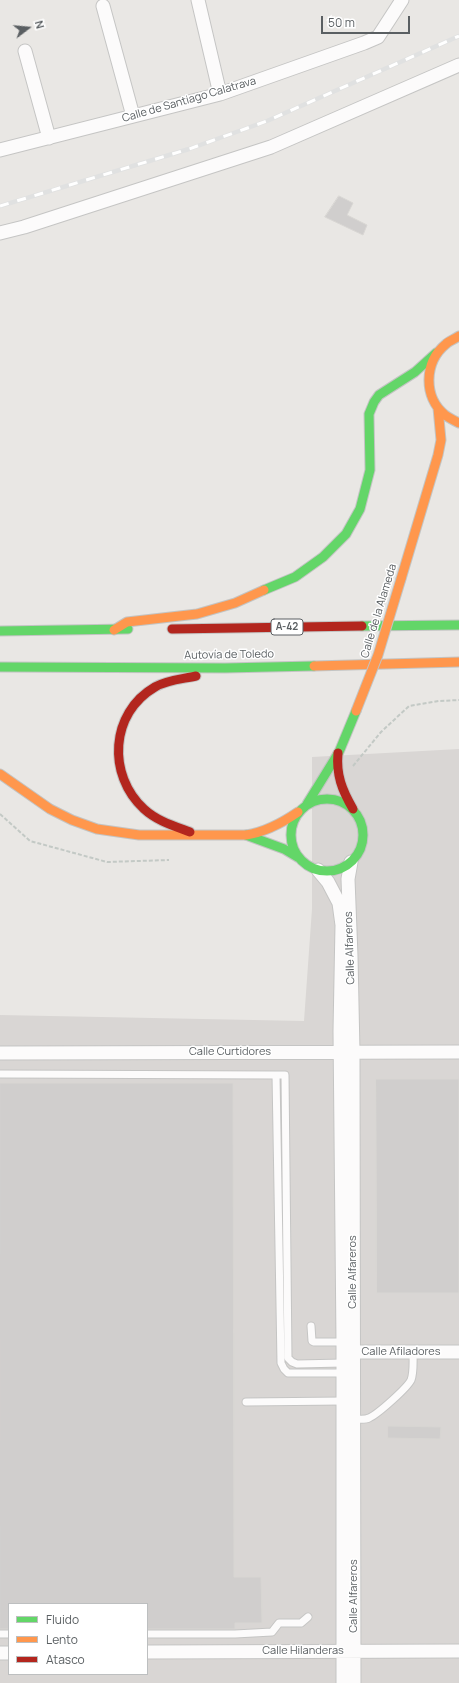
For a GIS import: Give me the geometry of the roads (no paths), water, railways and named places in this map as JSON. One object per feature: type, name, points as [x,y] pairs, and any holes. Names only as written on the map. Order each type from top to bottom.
[{"type":"main road","points":[[114,630],[127,622],[197,614],[235,603],[295,576],[324,557],[346,534],[360,509],[370,470],[369,414],[374,402],[379,395],[415,372],[450,341],[459,336]]},
{"type":"main road","name":"Calle de la Alameda","points":[[436,353],[432,360],[428,377],[430,393],[438,408],[459,423]]},
{"type":"main road","name":"Calle de la Alameda","points":[[307,804],[339,752],[378,655],[434,474],[441,440],[438,408]]},
{"type":"main road","name":"Calle de la Alameda","points":[[434,474],[450,445]]},
{"type":"main road","name":"A-42","points":[[161,629],[459,625]]},
{"type":"main road","points":[[0,630],[146,629]]},
{"type":"main road","name":"Autovía de Toledo","points":[[0,668],[225,668],[459,662]]},
{"type":"main road","points":[[198,835],[173,826],[157,818],[143,808],[125,784],[117,757],[117,742],[121,728],[129,712],[140,698],[156,687],[225,668]]},
{"type":"main road","name":"Calle de la Alameda","points":[[339,752],[337,767],[338,780],[353,809]]},
{"type":"main road","points":[[0,774],[35,801],[83,825],[107,832],[134,835],[246,835],[269,829],[284,822],[307,804],[319,799],[331,798],[343,802],[353,809],[360,819],[363,831],[362,842],[358,853],[351,862],[336,870],[318,870],[284,849],[246,835]]},
{"type":"main road","points":[[298,812],[293,823],[291,836],[293,848],[299,858]]},
{"type":"street","points":[[198,0],[220,94]]},
{"type":"street","name":"Calle de Santiago Calatrava","points":[[0,150],[220,94],[364,43],[378,37],[402,0]]},
{"type":"street","points":[[103,6],[133,116]]},
{"type":"street","points":[[25,51],[49,138]]},
{"type":"street","points":[[0,233],[24,228],[270,147],[459,65]]},
{"type":"street","name":"Calle Alfareros","points":[[351,862],[348,879],[351,956],[346,1052],[345,1356],[343,1401],[348,1651],[354,1683]]},
{"type":"street","name":"Calle Alfareros","points":[[318,870],[328,882],[339,903],[342,925],[340,958],[346,1052]]},
{"type":"street","name":"Calle Curtidores","points":[[0,1053],[459,1052]]},
{"type":"street","name":"Calle Afiladores","points":[[345,1356],[414,1352],[459,1352]]},
{"type":"street","name":"Calle Alfareros","points":[[342,1683],[348,1651],[354,1419],[345,1356]]},
{"type":"street","name":"Calle Hilanderas","points":[[148,1652],[459,1651]]},
{"type":"lane","points":[[0,1074],[285,1075],[288,1358],[297,1364],[345,1356]]},
{"type":"lane","points":[[276,1075],[282,1363],[284,1369],[288,1373],[345,1356]]},
{"type":"lane","points":[[311,1326],[312,1341],[345,1356]]},
{"type":"lane","points":[[354,1419],[368,1419],[373,1416],[392,1400],[411,1380],[414,1352]]},
{"type":"lane","points":[[246,1402],[343,1401]]},
{"type":"lane","points":[[148,1634],[235,1634],[272,1632],[279,1623],[302,1623],[308,1617]]},
{"type":"railway","points":[[0,206],[189,149],[267,121],[459,36]]}]
